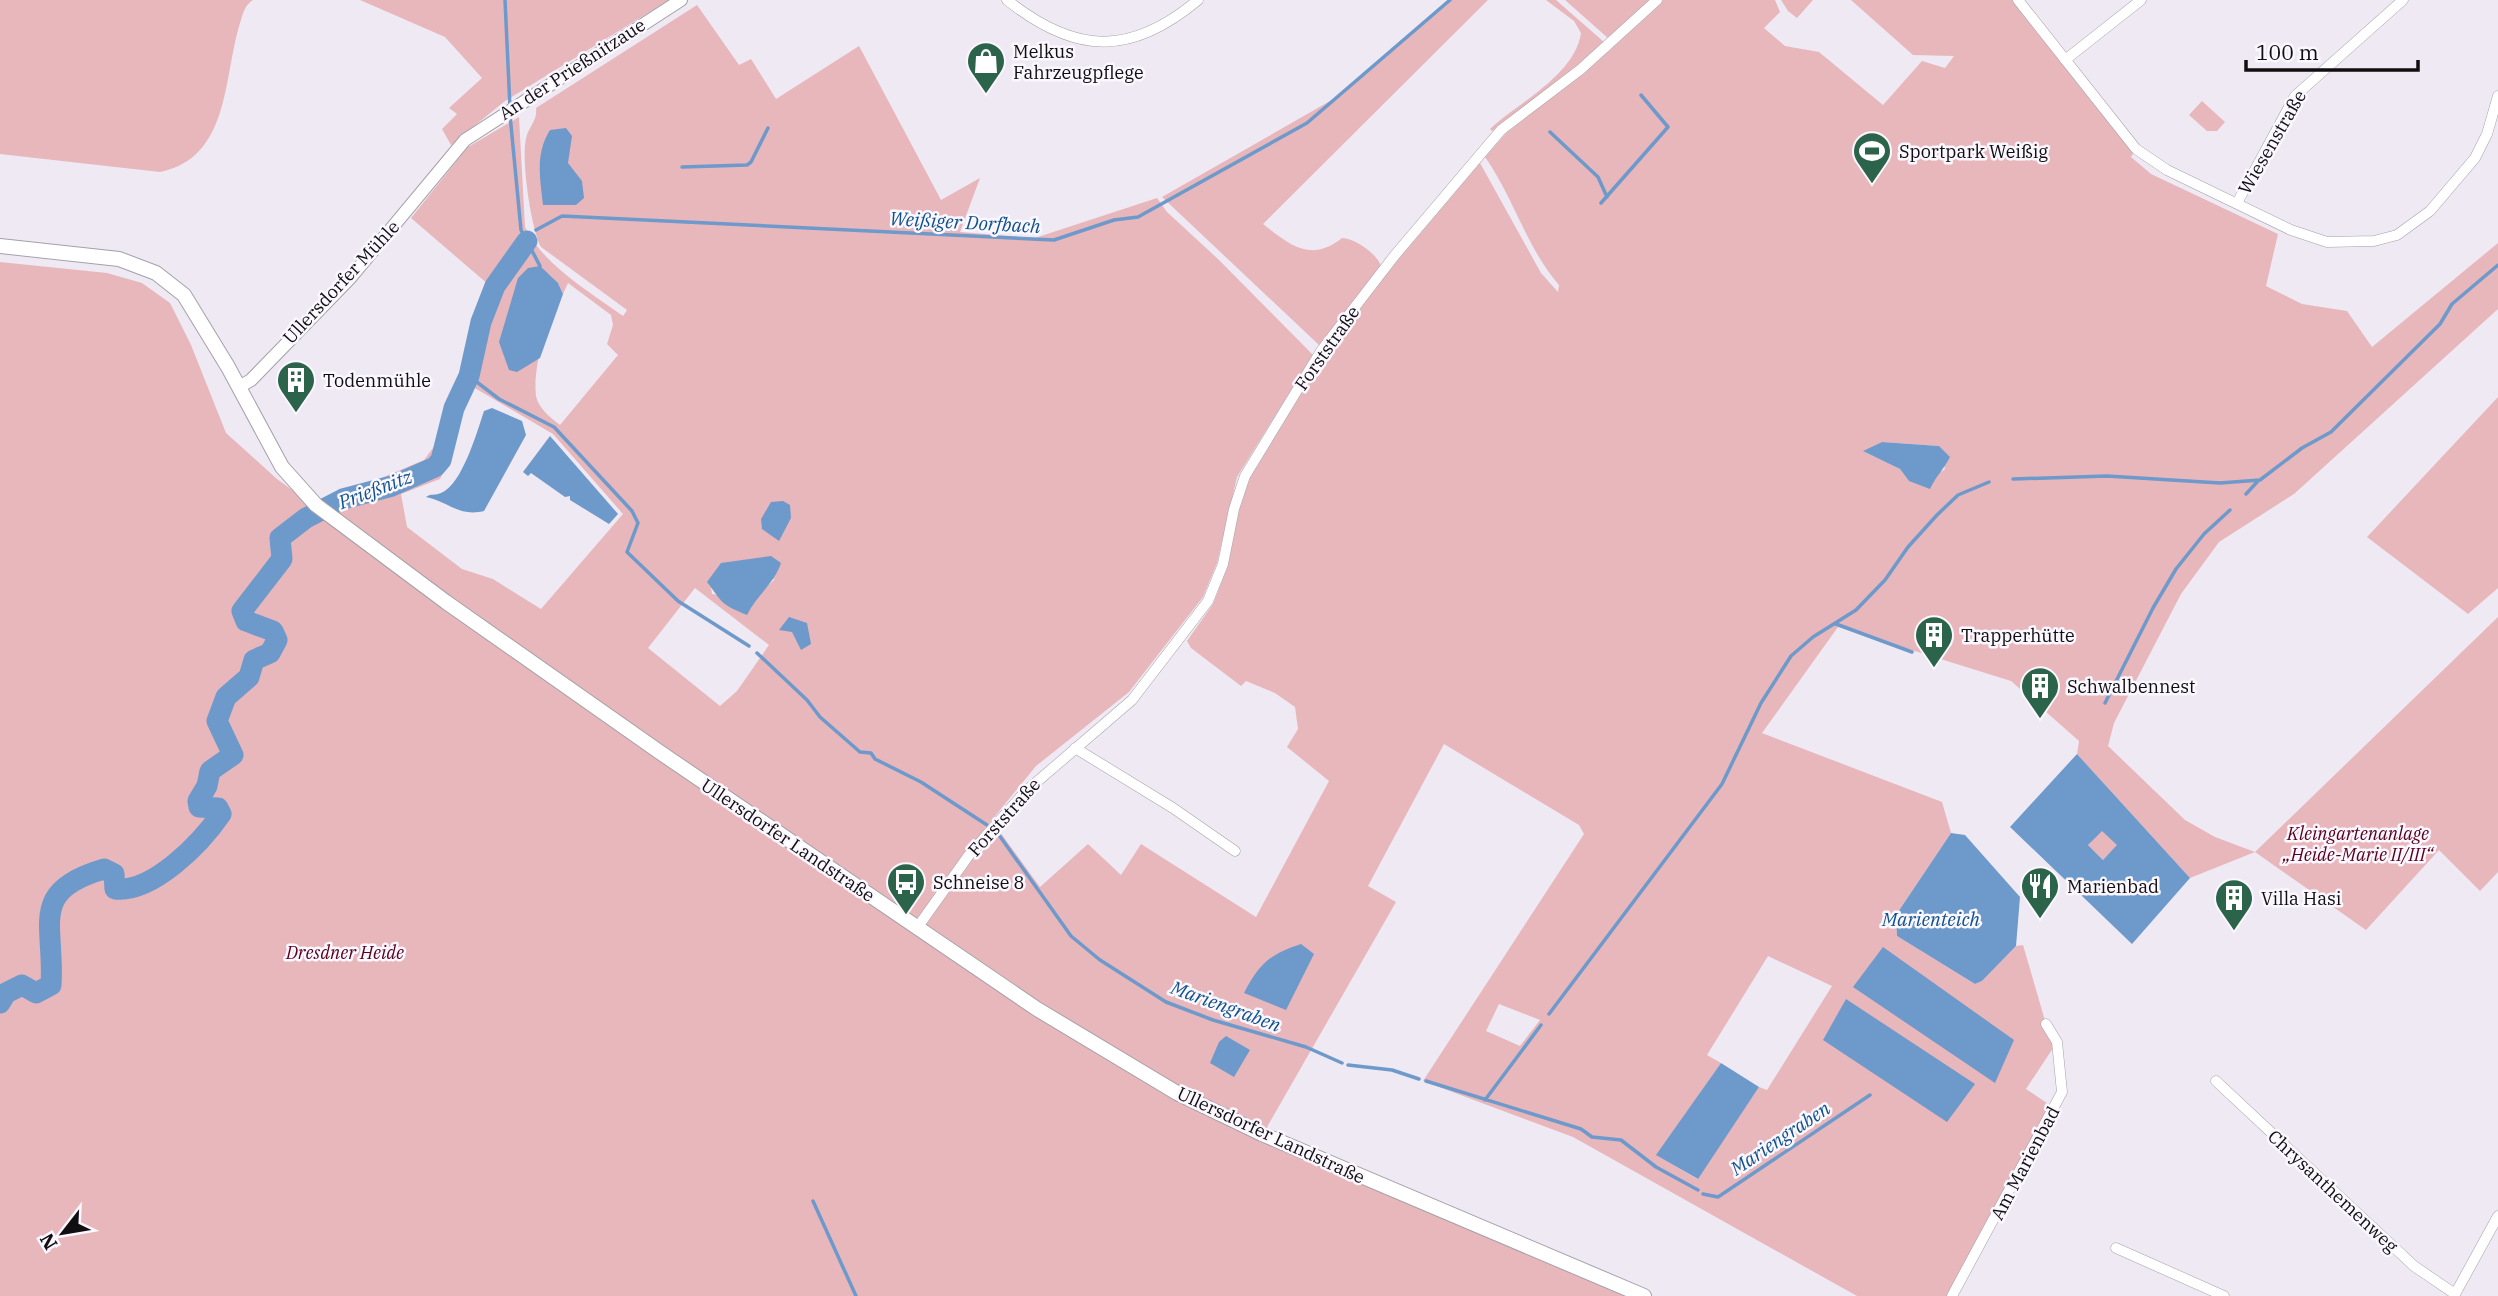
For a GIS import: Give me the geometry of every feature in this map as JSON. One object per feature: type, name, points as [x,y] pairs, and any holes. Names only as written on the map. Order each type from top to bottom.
[{"type":"main road","name":"Ullersdorfer Landstraße","points":[[0,246],[119,259],[156,272],[184,295],[239,387],[282,467],[316,505],[559,682],[1037,1009],[1177,1093],[1384,1188],[1644,1296]]},
{"type":"street","name":"An der Prießnitzaue","points":[[465,140],[681,0]]},
{"type":"street","points":[[1007,0],[1038,25],[1059,33],[1082,40],[1115,41],[1156,30],[1172,22],[1198,0]]},
{"type":"street","name":"Forststraße","points":[[916,928],[969,855],[1036,780],[1132,700],[1208,601],[1223,564],[1234,509],[1245,476],[1321,351],[1395,256],[1501,130],[1610,45],[1657,0]]},
{"type":"street","points":[[2018,0],[2136,149],[2166,170],[2291,230],[2327,242],[2374,241],[2397,235],[2430,211],[2475,158],[2487,134],[2498,96]]},
{"type":"street","points":[[2065,60],[2141,0]]},
{"type":"street","name":"Wiesenstraße","points":[[2237,203],[2295,96],[2403,0]]},
{"type":"street","name":"Ullersdorfer Mühle","points":[[239,387],[251,380],[351,278],[465,140]]},
{"type":"street","points":[[1075,748],[1172,807],[1235,851]]},
{"type":"street","name":"Am Marienbad","points":[[1952,1296],[2062,1092],[2057,1042],[2046,1024]]},
{"type":"street","name":"Chrysanthemenweg","points":[[2216,1082],[2414,1266],[2454,1295]]},
{"type":"street","points":[[2454,1295],[2498,1216]]},
{"type":"street","points":[[2116,1248],[2224,1296]]},
{"type":"green space","points":[[0,0],[253,0],[242,16],[226,91],[212,133],[200,151],[183,164],[160,172],[0,154]]},
{"type":"green space","points":[[360,0],[669,0],[505,101],[451,145],[442,129],[457,114],[449,108],[482,78],[445,37]]},
{"type":"green space","points":[[1449,0],[1488,0],[1263,224],[1282,239],[1301,248],[1320,249],[1342,238],[1359,244],[1379,261],[1381,266],[1319,345],[1162,197],[1337,97]]},
{"type":"green space","name":"Dresdner Heide","points":[[1546,0],[1556,0],[1604,42],[1609,51],[1663,0],[1775,0],[1780,12],[1764,28],[1785,46],[1819,52],[1883,105],[1922,61],[1945,68],[1954,56],[1913,55],[1851,0],[2018,0],[2136,149],[2131,157],[2151,174],[2278,234],[2266,286],[2302,304],[2347,311],[2372,347],[2498,243],[2498,309],[2294,494],[2219,542],[2181,594],[2114,723],[2108,746],[2185,820],[2215,837],[2255,852],[2190,878],[2077,754],[2079,741],[2011,681],[1838,627],[1762,733],[1942,802],[1951,833],[1896,915],[1897,936],[1975,984],[1982,981],[2016,946],[2023,945],[2046,1024],[2057,1042],[2026,1089],[2053,1107],[1949,1296],[1857,1296],[1573,1137],[1423,1081],[1584,834],[1579,825],[1444,744],[1368,886],[1396,902],[1263,1134],[1630,1296],[0,1296],[0,262],[107,273],[142,283],[170,303],[191,345],[226,433],[277,479],[391,562],[333,517],[327,501],[424,460],[436,444],[451,457],[440,479],[401,494],[407,527],[462,569],[493,579],[541,609],[623,514],[553,434],[468,384],[496,291],[411,218],[468,147],[519,117],[525,227],[543,254],[555,266],[623,316],[627,310],[541,247],[528,194],[526,139],[536,117],[536,108],[697,5],[739,65],[751,59],[776,99],[859,46],[941,200],[980,178],[960,232],[1035,238],[1157,198],[1167,212],[1218,259],[1313,355],[1237,477],[1217,563],[1203,597],[1129,692],[1036,766],[965,853],[975,860],[1000,832],[1040,887],[1088,844],[1121,875],[1141,844],[1256,917],[1329,781],[1287,747],[1298,729],[1295,707],[1275,693],[1246,681],[1241,686],[1191,648],[1187,641],[1213,604],[1228,565],[1239,509],[1250,478],[1326,353],[1387,273],[1480,163],[1541,273],[1558,292],[1559,285],[1538,255],[1485,157],[1508,131],[1562,90],[1557,82],[1492,131],[1490,129],[1544,87],[1568,62],[1577,48],[1581,33],[1574,21]],"holes":[[[558,283],[563,294],[568,283],[611,315],[613,325],[607,344],[618,355],[560,425],[542,409],[537,400],[539,354]],[[1882,442],[1939,446],[1945,469],[1936,475],[1909,481],[1900,469],[1864,451]],[[775,579],[755,598],[712,594],[711,587]],[[695,588],[769,645],[737,691],[720,706],[648,648]],[[1768,956],[1832,986],[1767,1090],[1759,1087],[1697,1179],[1657,1155],[1721,1063],[1707,1055]],[[1499,1004],[1540,1020],[1520,1046],[1486,1031]]]},
{"type":"green space","points":[[1565,0],[1650,0],[1609,39]]},
{"type":"green space","points":[[1781,0],[1813,0],[1797,18]]},
{"type":"green space","points":[[2202,101],[2225,122],[2217,131],[2207,131],[2189,115]]},
{"type":"green space","points":[[2498,397],[2498,588],[2468,614],[2367,537]]},
{"type":"green space","name":"Kleingartenanlage „Heide-Marie II/III“","points":[[2498,617],[2498,872],[2480,891],[2439,850],[2366,930],[2255,852]]},
{"type":"green space","points":[[2102,830],[2118,845],[2103,860],[2088,845]]},
{"type":"water","points":[[566,128],[572,136],[568,163],[582,181],[584,198],[576,205],[543,205],[540,166],[542,148],[550,130]]},
{"type":"water","points":[[540,266],[558,283],[563,294],[540,358],[517,372],[509,370],[499,342],[518,278],[528,268]]},
{"type":"water","points":[[492,408],[522,421],[526,435],[484,511],[461,511],[426,497],[441,493],[456,480],[468,457],[484,411]]},
{"type":"water","points":[[550,436],[618,514],[609,524],[570,500],[570,496],[565,497],[531,473],[528,476],[523,472]]},
{"type":"water","points":[[1882,442],[1939,446],[1950,457],[1930,489],[1909,481],[1900,469],[1863,451]]},
{"type":"water","points":[[783,501],[790,505],[791,518],[779,541],[762,529],[761,519],[771,502]]},
{"type":"water","points":[[771,556],[781,563],[747,615],[723,602],[707,582],[721,563]]},
{"type":"water","points":[[789,617],[807,623],[811,644],[801,650],[792,632],[779,630]]},
{"type":"water","points":[[2077,754],[2190,878],[2132,944],[2010,827]],"holes":[[[2102,831],[2117,845],[2103,860],[2088,845]]]},
{"type":"water","name":"Marienteich","points":[[1951,833],[1965,835],[2020,897],[2016,946],[1982,981],[1975,984],[1897,936],[1896,915]]},
{"type":"water","points":[[1301,944],[1314,954],[1286,1010],[1244,993],[1266,961]]},
{"type":"water","name":"Marienteich","points":[[1883,947],[2014,1040],[1995,1083],[1853,987]]},
{"type":"water","points":[[1846,999],[1975,1084],[1947,1122],[1823,1040]]},
{"type":"water","points":[[1226,1036],[1250,1050],[1234,1077],[1210,1063],[1219,1042]]},
{"type":"water","points":[[1721,1063],[1759,1087],[1698,1179],[1656,1155]]},
{"type":"waterway","name":"Prießnitz","points":[[505,0],[510,108]]},
{"type":"waterway","name":"Weißiger Dorfbach","points":[[536,230],[562,216],[1054,240],[1114,220],[1138,217],[1307,123],[1450,0]]},
{"type":"waterway","points":[[1601,203],[1668,127],[1641,95]]},
{"type":"waterway","name":"Prießnitz","points":[[510,115],[521,230],[540,266]]},
{"type":"waterway","points":[[682,167],[747,165],[768,128]]},
{"type":"waterway","points":[[1550,132],[1598,177],[1607,197]]},
{"type":"waterway","name":"Prießnitz","points":[[0,1003],[6,993],[22,985],[36,993],[51,985],[50,912],[55,899],[64,888],[80,878],[104,869],[114,874],[115,889],[145,883],[189,852],[221,814],[218,808],[199,807],[198,801],[207,786],[210,771],[233,755],[217,721],[226,697],[249,677],[254,660],[270,653],[277,640],[273,631],[246,621],[242,611],[282,559],[280,538],[306,518],[343,499],[392,486],[435,467],[441,460],[454,408],[469,376],[481,322],[495,286],[527,241]]},
{"type":"waterway","points":[[2013,479],[2107,476],[2220,483],[2260,480],[2302,448],[2331,432],[2440,324],[2452,304],[2498,265]]},
{"type":"waterway","name":"Mariengraben","points":[[469,376],[499,399],[554,427],[632,511],[638,523],[627,552],[678,601],[749,646]]},
{"type":"waterway","points":[[2246,494],[2258,481]]},
{"type":"waterway","points":[[1549,1014],[1722,784],[1761,703],[1791,656],[1813,637],[1856,610],[1885,580],[1908,547],[1958,495],[1989,482]]},
{"type":"waterway","points":[[2105,703],[2176,569],[2204,534],[2230,510]]},
{"type":"waterway","points":[[1836,624],[1912,652]]},
{"type":"waterway","name":"Mariengraben","points":[[757,653],[807,700],[820,717],[860,752],[871,753],[875,759],[921,782],[987,825]]},
{"type":"waterway","name":"Mariengraben","points":[[999,835],[1071,936],[1100,960],[1166,1002],[1213,1020],[1306,1047],[1342,1063]]},
{"type":"waterway","points":[[1485,1100],[1541,1025]]},
{"type":"waterway","points":[[1348,1065],[1392,1070],[1419,1079]]},
{"type":"waterway","name":"Mariengraben","points":[[1426,1081],[1581,1129],[1592,1137],[1621,1140],[1656,1167],[1698,1190]]},
{"type":"waterway","name":"Mariengraben","points":[[1703,1194],[1718,1197],[1870,1095]]},
{"type":"waterway","points":[[813,1201],[856,1296]]},
{"type":"place","name":"Melkus Fahrzeugpflege","points":[[986,95]]},
{"type":"place","name":"Sportpark Weißig","points":[[1872,185]]},
{"type":"place","name":"Todenmühle","points":[[296,414]]},
{"type":"place","name":"Trapperhütte","points":[[1934,669]]},
{"type":"place","name":"Schwalbennest","points":[[2040,720]]},
{"type":"place","name":"Schneise 8","points":[[906,916]]},
{"type":"place","name":"Marienbad","points":[[2040,920]]},
{"type":"place","name":"Villa Hasi","points":[[2234,932]]}]
